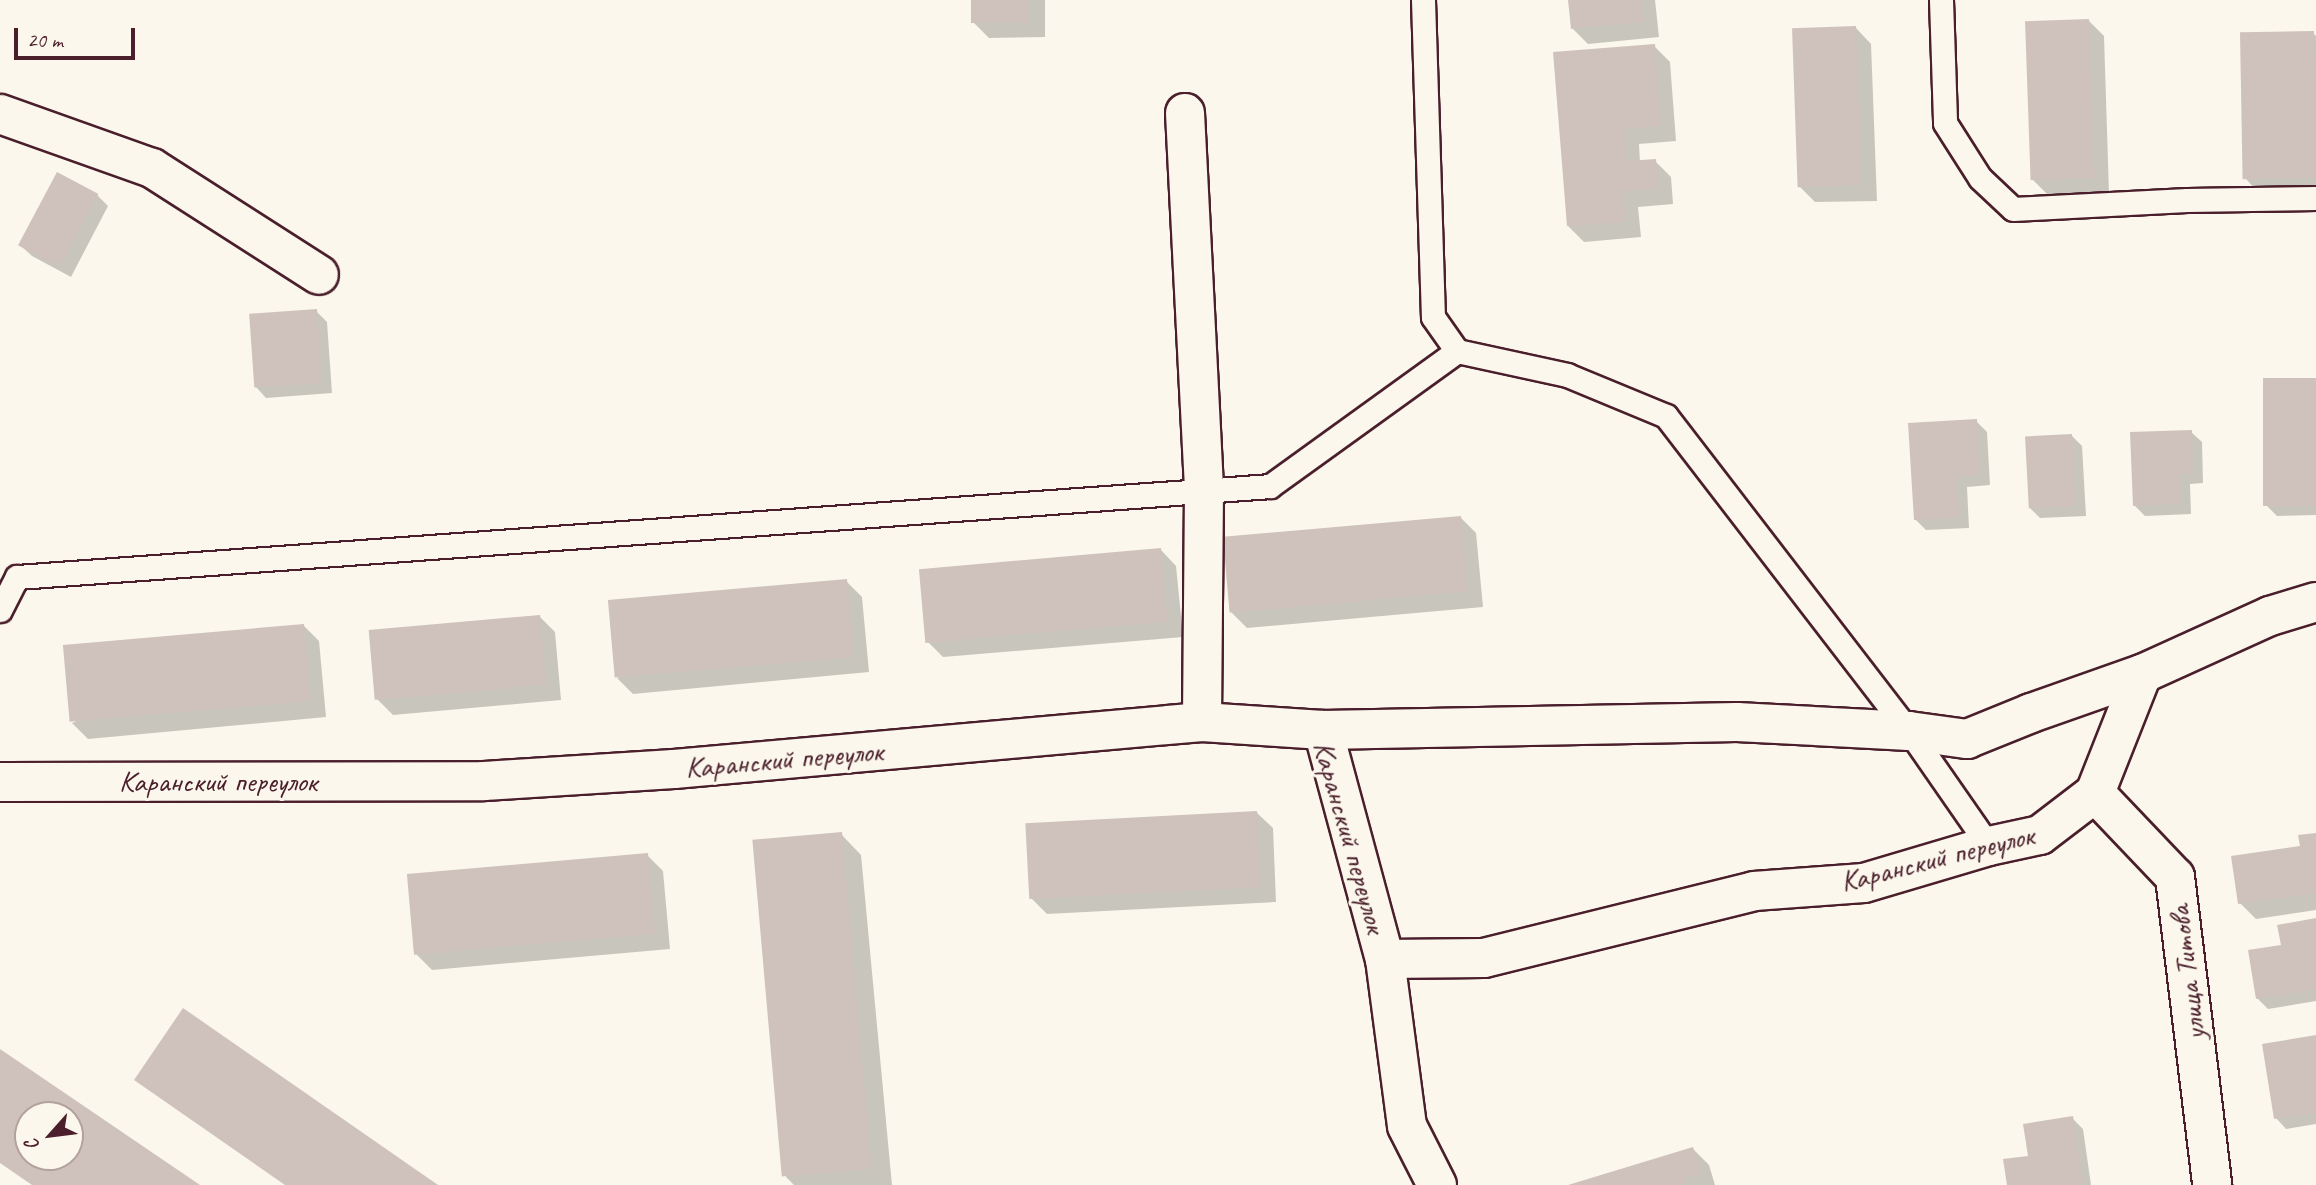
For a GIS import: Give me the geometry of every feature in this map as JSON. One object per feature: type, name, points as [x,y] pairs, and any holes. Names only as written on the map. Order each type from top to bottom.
[{"type":"street","points":[[1185,113],[1204,491],[1202,722]]},
{"type":"street","points":[[0,114],[152,168],[319,275]]},
{"type":"street","points":[[1324,730],[1737,722],[1909,731],[1967,739],[2142,674],[2270,616],[2316,602]]},
{"type":"street","points":[[2095,793],[2142,674]]},
{"type":"street","name":"Каранский переулок","points":[[0,782],[484,781],[674,769],[1202,722],[1324,730],[1385,959],[1484,958],[1755,891],[1864,883],[1989,846],[2040,835],[2095,793]]},
{"type":"street","name":"улица Титова","points":[[2095,793],[2175,877],[2212,1185]]},
{"type":"street","points":[[1385,959],[1407,1126],[1437,1185]]},
{"type":"lane","points":[[1423,0],[1433,317],[1457,351],[1567,375],[1666,416],[1909,731],[1989,846]]},
{"type":"lane","points":[[1941,0],[1945,123],[1980,178],[2013,209],[2187,200],[2316,198]]},
{"type":"lane","points":[[0,610],[17,577],[1270,486],[1457,351]]},
{"type":"building","points":[[971,0],[1030,0],[1030,23],[971,23]]},
{"type":"building","points":[[1568,0],[1641,0],[1644,22],[1571,29]]},
{"type":"building","points":[[2089,19],[2095,178],[2031,180],[2025,21]]},
{"type":"building","points":[[1856,26],[1862,185],[1798,187],[1792,28]]},
{"type":"building","points":[[2314,31],[2316,178],[2243,179],[2240,32]]},
{"type":"building","points":[[1655,44],[1661,126],[1624,129],[1626,161],[1656,159],[1658,189],[1623,191],[1626,222],[1567,226],[1553,52]]},
{"type":"building","points":[[57,172],[98,194],[60,267],[18,245]]},
{"type":"building","points":[[317,309],[322,383],[254,388],[249,314]]},
{"type":"building","points":[[2263,378],[2316,378],[2316,506],[2263,506]]},
{"type":"building","points":[[1977,419],[1980,475],[1957,476],[1959,518],[1914,520],[1908,423]]},
{"type":"building","points":[[2192,430],[2193,473],[2180,474],[2181,503],[2133,506],[2130,432]]},
{"type":"building","points":[[2072,434],[2076,506],[2029,508],[2025,436]]},
{"type":"building","points":[[1461,516],[1468,592],[1230,613],[1223,537]]},
{"type":"building","points":[[1161,548],[1167,622],[925,643],[919,569]]},
{"type":"building","points":[[847,579],[854,657],[615,678],[608,600]]},
{"type":"building","points":[[540,615],[546,685],[375,700],[369,630]]},
{"type":"building","points":[[304,624],[311,701],[70,722],[63,645]]},
{"type":"building","points":[[1257,811],[1261,887],[1029,899],[1025,823]]},
{"type":"building","points":[[842,832],[871,1169],[782,1177],[752,840]]},
{"type":"building","points":[[2316,833],[2316,893],[2238,904],[2231,856],[2300,846],[2298,835]]},
{"type":"building","points":[[648,853],[655,934],[414,955],[407,874]]},
{"type":"building","points":[[2316,918],[2316,989],[2256,999],[2248,950],[2281,945],[2277,925]]},
{"type":"building","points":[[183,1008],[438,1185],[285,1185],[134,1080]]},
{"type":"building","points":[[2316,1035],[2316,1113],[2274,1119],[2262,1044]]},
{"type":"building","points":[[0,1049],[76,1101],[14,1101],[14,1171],[84,1171],[84,1106],[200,1185],[32,1185],[0,1163]]},
{"type":"building","points":[[2073,1116],[2083,1185],[2007,1185],[2003,1159],[2028,1156],[2023,1124]]},
{"type":"building","points":[[1693,1147],[1701,1173],[1684,1178],[1686,1185],[1568,1185]]}]
